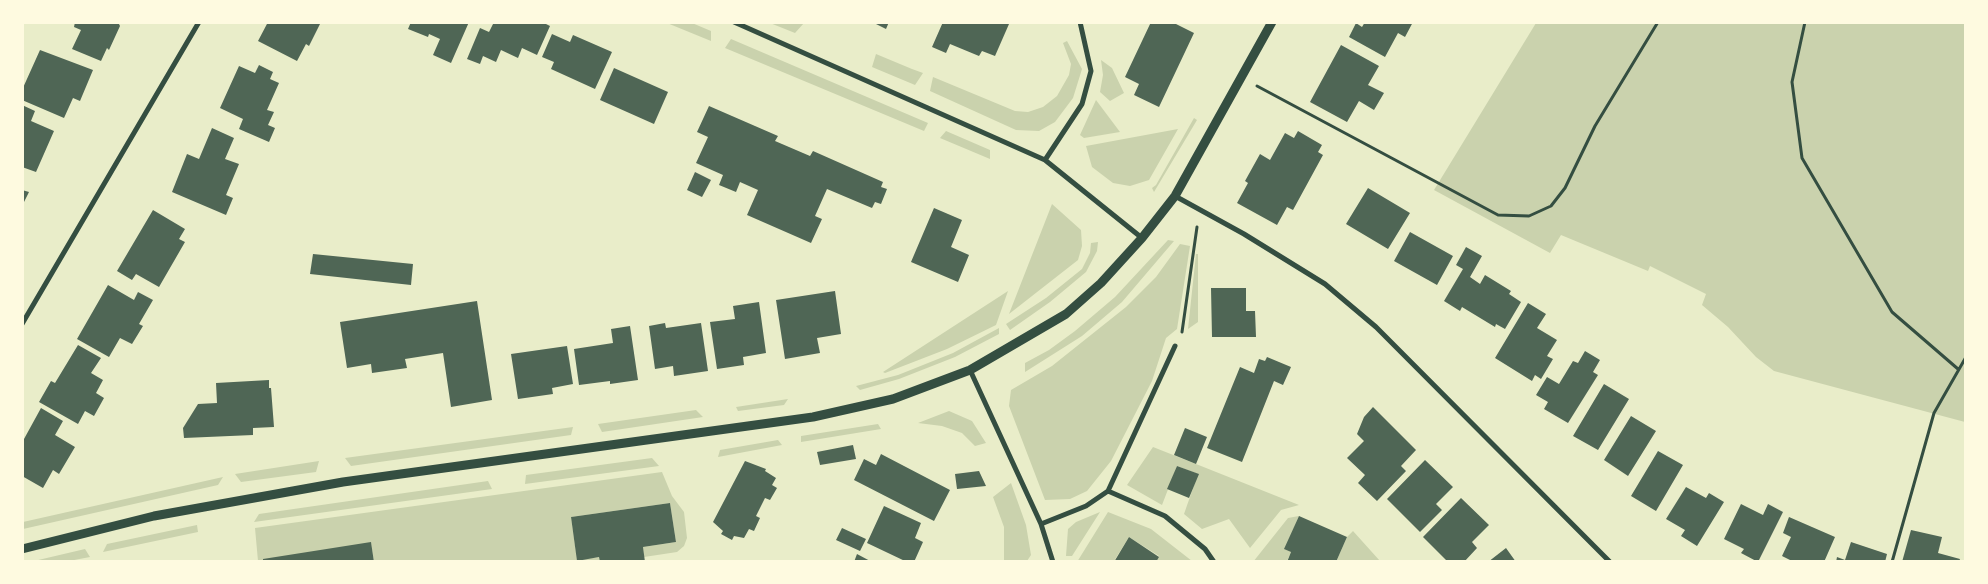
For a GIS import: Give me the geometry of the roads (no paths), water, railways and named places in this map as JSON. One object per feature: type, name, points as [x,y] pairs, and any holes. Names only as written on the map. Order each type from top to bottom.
[{"type":"street","points":[[22,324],[199,22]]},
{"type":"street","points":[[734,22],[1045,160],[1142,238]]},
{"type":"street","points":[[1045,160],[1082,104],[1091,71],[1080,22]]},
{"type":"street","points":[[22,549],[154,516],[343,482],[813,417],[894,398],[970,370],[1066,314],[1101,282],[1142,238],[1174,196],[1272,22]]},
{"type":"street","points":[[1174,196],[1325,284],[1376,327],[1610,562]]},
{"type":"street","points":[[1041,524],[1086,506],[1108,491],[1175,346]]},
{"type":"street","points":[[970,370],[1041,524],[1052,562]]},
{"type":"street","points":[[1108,491],[1165,516],[1205,549],[1214,562]]}]
